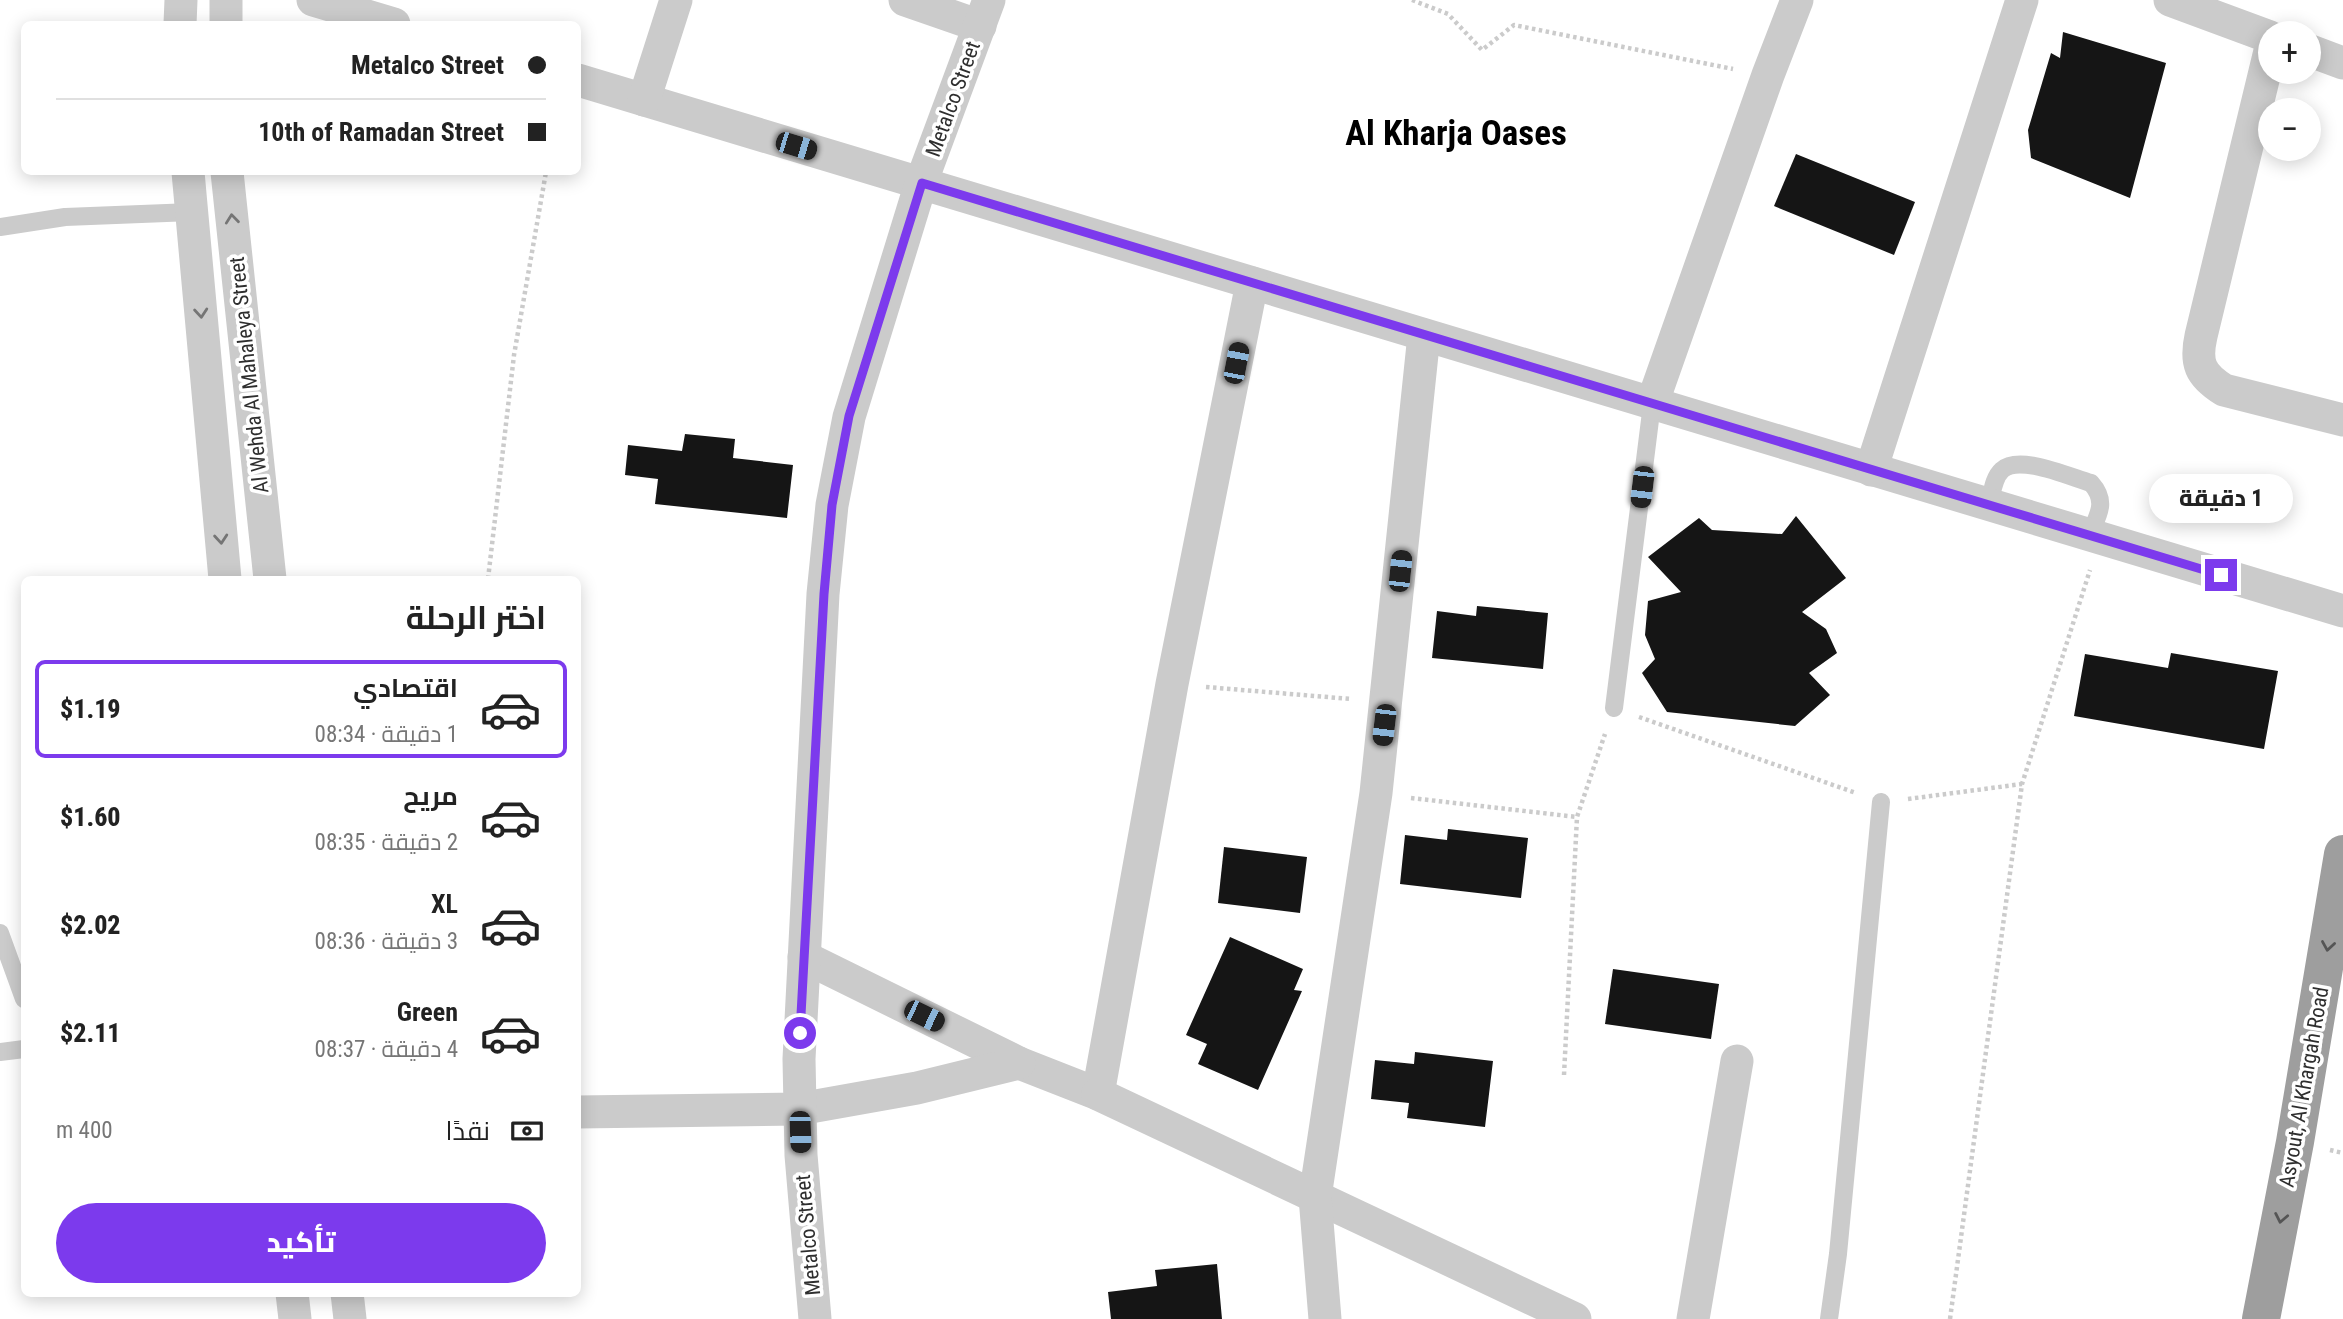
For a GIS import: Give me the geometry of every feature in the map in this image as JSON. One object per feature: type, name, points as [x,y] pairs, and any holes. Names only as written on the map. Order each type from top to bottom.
[{"type":"highway","name":"Asyout, Al Khargah Road","points":[[2261,1319],[2295,1142],[2343,854]]},
{"type":"street","points":[[180,21],[181,0]]},
{"type":"street","points":[[226,0],[226,21]]},
{"type":"street","points":[[313,0],[384,21]]},
{"type":"street","points":[[644,100],[676,0]]},
{"type":"street","points":[[905,0],[985,13]]},
{"type":"street","points":[[1652,404],[1797,0]]},
{"type":"street","points":[[1871,470],[2022,0]]},
{"type":"street","points":[[2170,0],[2258,33]]},
{"type":"street","name":"Metalco Street","points":[[815,1319],[802,1167],[799,1059],[824,594],[832,505],[849,416],[922,183],[985,13]]},
{"type":"street","points":[[2321,55],[2343,63]]},
{"type":"street","points":[[581,81],[2343,611]]},
{"type":"street","points":[[2262,84],[2201,336],[2198,352],[2201,368],[2210,381],[2224,390],[2343,420]]},
{"type":"street","name":"Al Wehda Al Mahaleya Street","points":[[188,175],[225,576]]},
{"type":"street","name":"Al Wehda Al Mahaleya Street","points":[[227,175],[270,576]]},
{"type":"street","points":[[1098,1094],[1172,684],[1252,283]]},
{"type":"street","points":[[1325,1319],[1315,1198],[1376,793],[1424,335]]},
{"type":"street","points":[[804,957],[1020,1063],[1098,1094],[1574,1319]]},
{"type":"street","points":[[1693,1319],[1737,1060]]},
{"type":"street","points":[[581,1112],[799,1109],[917,1088],[1020,1063]]},
{"type":"street","points":[[292,1297],[295,1319]]},
{"type":"street","points":[[347,1297],[350,1319]]},
{"type":"lane","points":[[0,227],[65,217],[192,212]]},
{"type":"lane","points":[[1614,708],[1652,404]]},
{"type":"lane","points":[[1989,505],[1996,478],[2003,468],[2014,463],[2026,463],[2091,483],[2098,491],[2101,501],[2094,537]]},
{"type":"lane","points":[[1829,1319],[1840,1241],[1881,802]]},
{"type":"lane","points":[[0,933],[21,991]]},
{"type":"lane","points":[[0,1052],[21,1049]]},
{"type":"path","points":[[1412,0],[1448,14],[1482,50],[1514,25],[1768,75]]},
{"type":"path","points":[[488,576],[514,355],[545,175]]},
{"type":"path","points":[[1951,1319],[2022,784],[2094,537]]},
{"type":"path","points":[[1172,684],[1387,702]]},
{"type":"path","points":[[1564,1075],[1577,817],[1614,708],[1881,802],[2022,784]]},
{"type":"path","points":[[1376,793],[1577,817]]},
{"type":"building","points":[[2063,32],[2166,63],[2130,198],[2031,158],[2028,130],[2051,53],[2060,58]]},
{"type":"building","points":[[1796,154],[1915,202],[1894,255],[1774,206]]},
{"type":"building","points":[[685,434],[735,439],[733,458],[793,465],[787,518],[655,504],[658,479],[625,475],[628,445],[682,451]]},
{"type":"building","points":[[1796,516],[1846,578],[1802,612],[1826,629],[1837,653],[1809,673],[1830,695],[1795,726],[1667,712],[1642,673],[1655,659],[1645,635],[1648,601],[1681,592],[1648,557],[1699,518],[1712,530],[1782,534]]},
{"type":"building","points":[[1477,606],[1548,613],[1543,669],[1432,658],[1437,611],[1476,616]]},
{"type":"building","points":[[2171,653],[2278,671],[2264,749],[2074,716],[2085,654],[2168,668]]},
{"type":"building","points":[[1448,829],[1528,838],[1521,898],[1400,884],[1405,835],[1447,840]]},
{"type":"building","points":[[1224,847],[1307,857],[1300,913],[1218,903]]},
{"type":"building","points":[[1230,937],[1303,969],[1294,990],[1302,991],[1258,1090],[1198,1064],[1207,1044],[1186,1035]]},
{"type":"building","points":[[1613,969],[1719,984],[1711,1039],[1605,1024]]},
{"type":"building","points":[[1415,1052],[1493,1061],[1485,1127],[1407,1118],[1409,1103],[1371,1099],[1375,1060],[1414,1064]]},
{"type":"building","points":[[1217,1264],[1222,1319],[1111,1319],[1108,1292],[1157,1286],[1155,1270]]},
{"type":"district","name":"Al Kharja Oases","points":[[1456,133]]},
{"type":"route","points":[[800,1033],[824,594],[832,505],[849,416],[922,183],[2221,575]]}]
